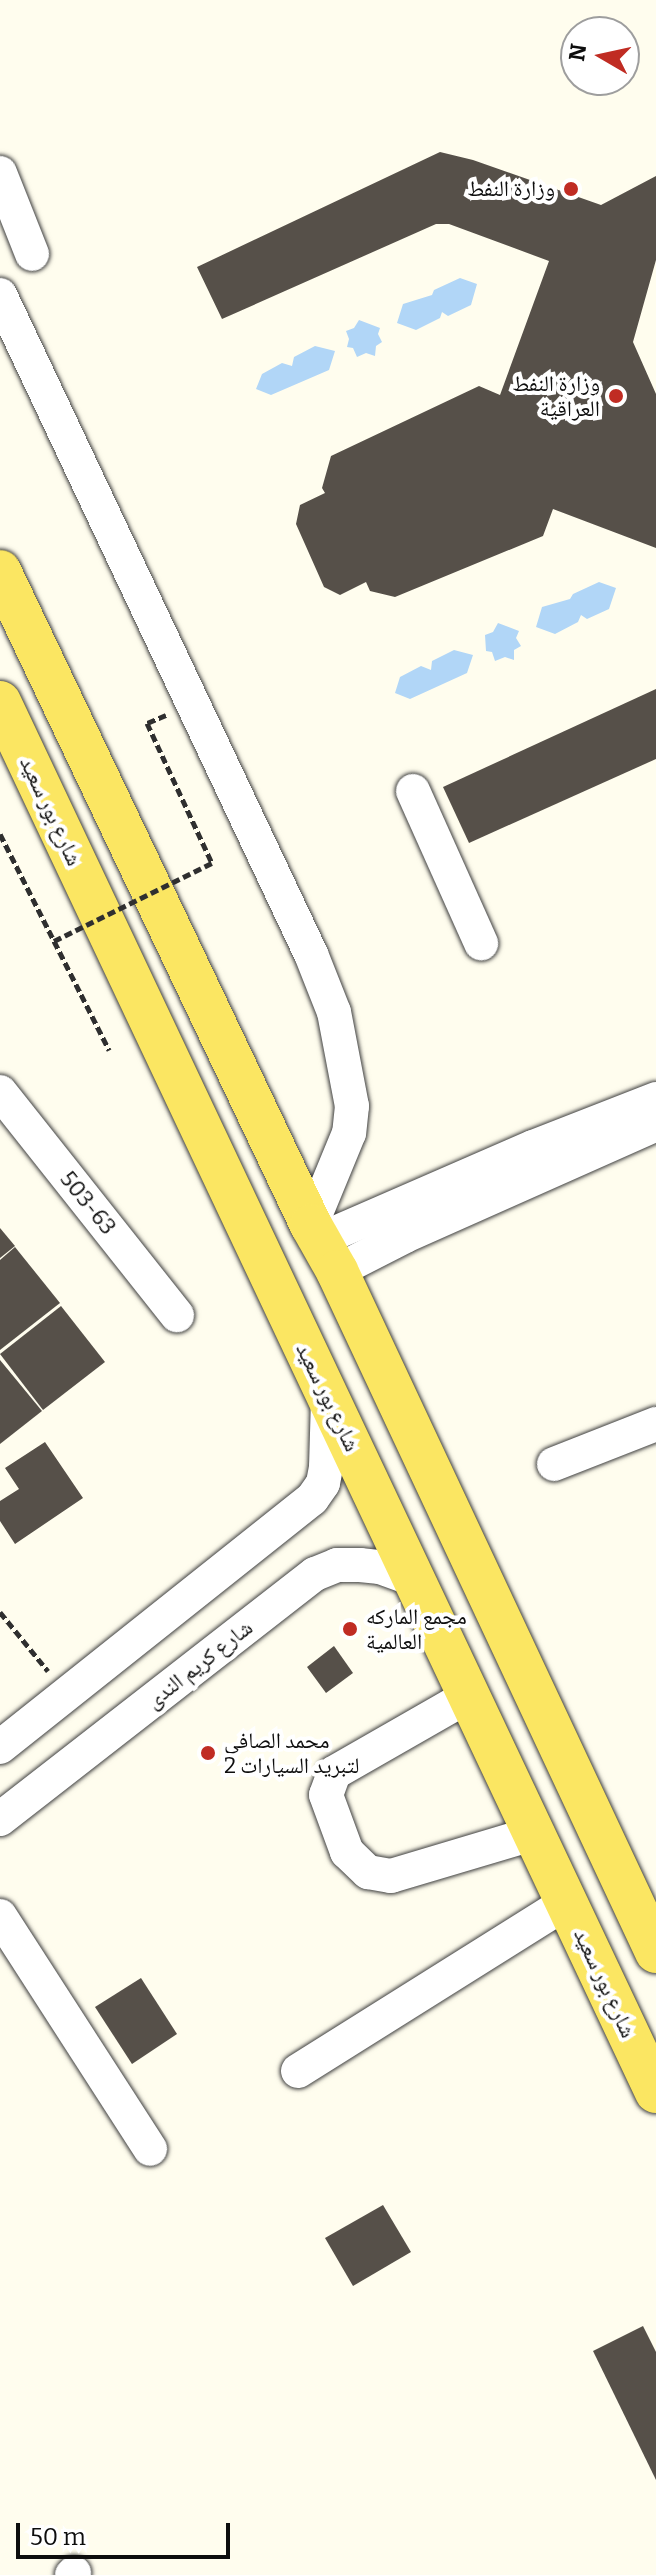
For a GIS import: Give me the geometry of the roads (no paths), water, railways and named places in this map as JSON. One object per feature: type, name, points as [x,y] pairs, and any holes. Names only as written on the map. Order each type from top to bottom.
[{"type":"main road","points":[[0,571],[656,1952]]},
{"type":"main road","name":"شارع بور سعيد","points":[[0,702],[656,2092]]},
{"type":"street","points":[[0,173],[32,254]]},
{"type":"street","points":[[0,295],[311,954],[334,1012],[352,1106],[349,1133],[322,1246]]},
{"type":"street","points":[[413,791],[481,943]]},
{"type":"street","name":"503-63","points":[[0,1092],[177,1315]]},
{"type":"street","points":[[400,1222],[656,1099]]},
{"type":"street","points":[[322,1246],[400,1222],[656,1124]]},
{"type":"street","points":[[0,1747],[312,1499],[323,1483],[326,1467],[328,1398]]},
{"type":"street","points":[[554,1464],[656,1424]]},
{"type":"street","name":"شارع كريم الندى","points":[[0,1819],[315,1574],[337,1565],[360,1565],[380,1567],[416,1580]]},
{"type":"street","points":[[470,1695],[334,1773],[326,1795],[347,1852],[368,1872],[391,1876],[535,1833]]},
{"type":"street","points":[[298,2071],[567,1902]]},
{"type":"street","points":[[0,1916],[150,2149]]},
{"type":"water","points":[[460,278],[477,284],[471,305],[448,316],[442,312],[440,318],[416,330],[397,323],[403,304],[432,295],[434,290]]},
{"type":"water","points":[[359,320],[380,328],[378,334],[382,342],[376,346],[375,356],[366,353],[357,357],[353,348],[347,347],[349,339],[346,331],[354,328]]},
{"type":"water","points":[[315,346],[335,351],[329,370],[271,395],[256,389],[262,374],[282,363],[292,366],[294,357]]},
{"type":"water","points":[[599,582],[616,588],[609,609],[587,619],[581,615],[578,622],[555,634],[536,627],[542,607],[570,599],[573,594]]},
{"type":"water","points":[[498,623],[519,631],[516,638],[521,646],[514,650],[514,660],[505,657],[495,661],[492,652],[486,651],[485,635],[493,632]]},
{"type":"water","points":[[454,650],[473,655],[467,673],[410,699],[395,693],[400,677],[421,666],[431,670],[432,661]]},
{"type":"place","name":"وزارة النفط","points":[[571,189]]},
{"type":"place","name":"وزارة النفط العراقية","points":[[616,396]]},
{"type":"place","name":"مجمع الماركه العالمية","points":[[350,1629]]},
{"type":"place","name":"محمد الصافي لتبريد السيارات 2","points":[[208,1753]]}]
